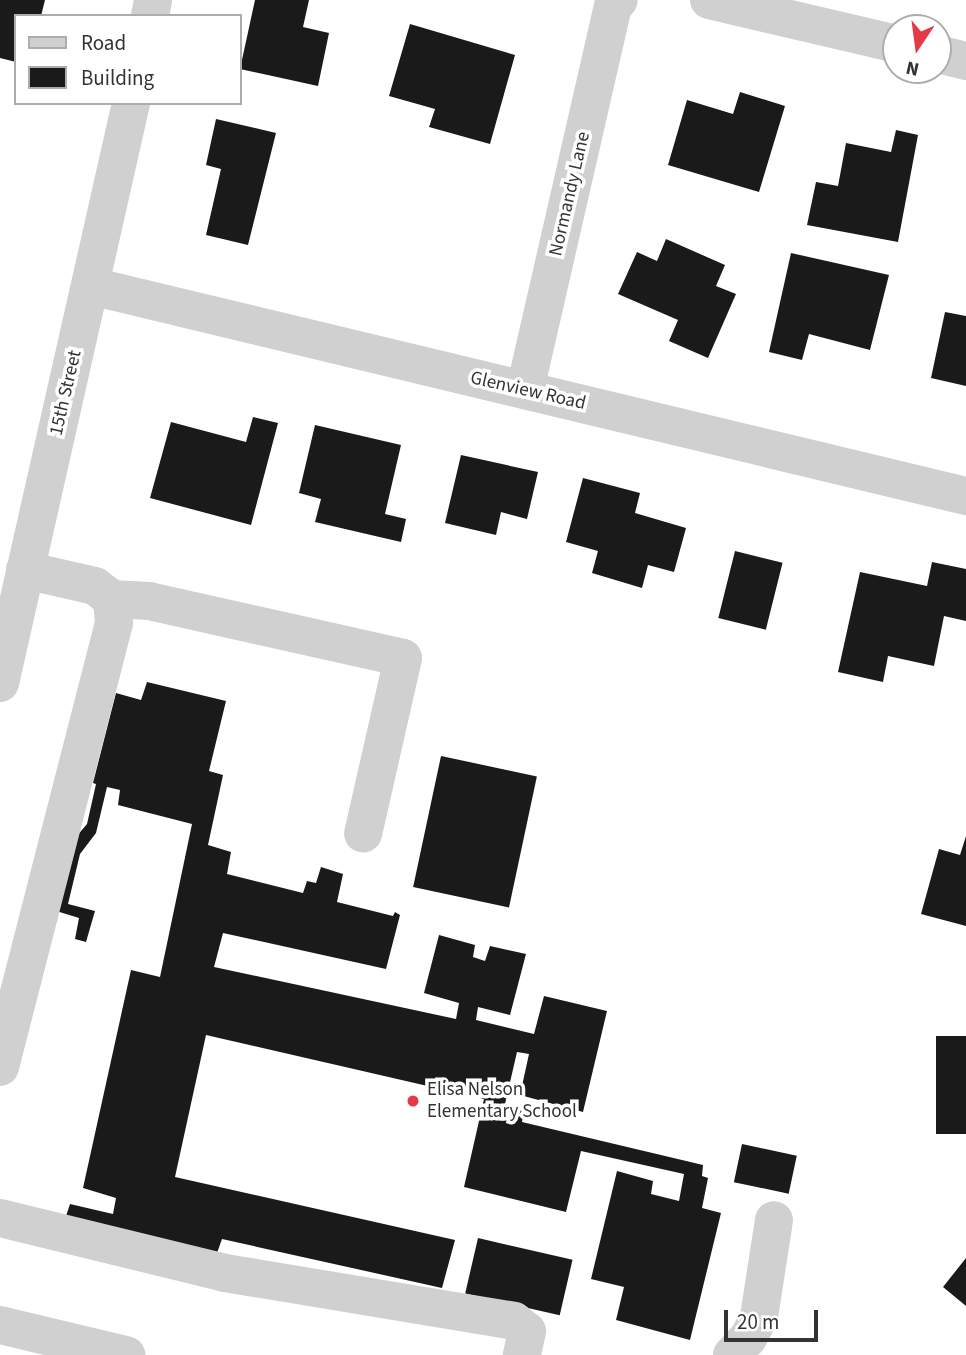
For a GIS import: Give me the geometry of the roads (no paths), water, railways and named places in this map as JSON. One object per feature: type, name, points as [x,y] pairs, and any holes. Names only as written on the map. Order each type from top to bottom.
[{"type":"street","name":"Normandy Lane","points":[[525,390],[613,6],[619,0]]},
{"type":"street","points":[[709,0],[882,41]]},
{"type":"street","name":"15th Street","points":[[0,683],[131,105]]},
{"type":"street","name":"Glenview Road","points":[[91,286],[966,496]]},
{"type":"street","points":[[25,570],[94,586],[113,611]]},
{"type":"street","points":[[113,611],[149,601],[403,658],[363,834]]},
{"type":"street","points":[[0,1066],[113,611]]},
{"type":"street","points":[[0,1218],[225,1273],[514,1321],[527,1331],[522,1355]]},
{"type":"street","points":[[732,1355],[748,1338],[759,1317],[774,1220]]},
{"type":"street","points":[[0,1325],[127,1355]]},
{"type":"place","name":"Elisa Nelson Elementary School","points":[[413,1101]]}]
